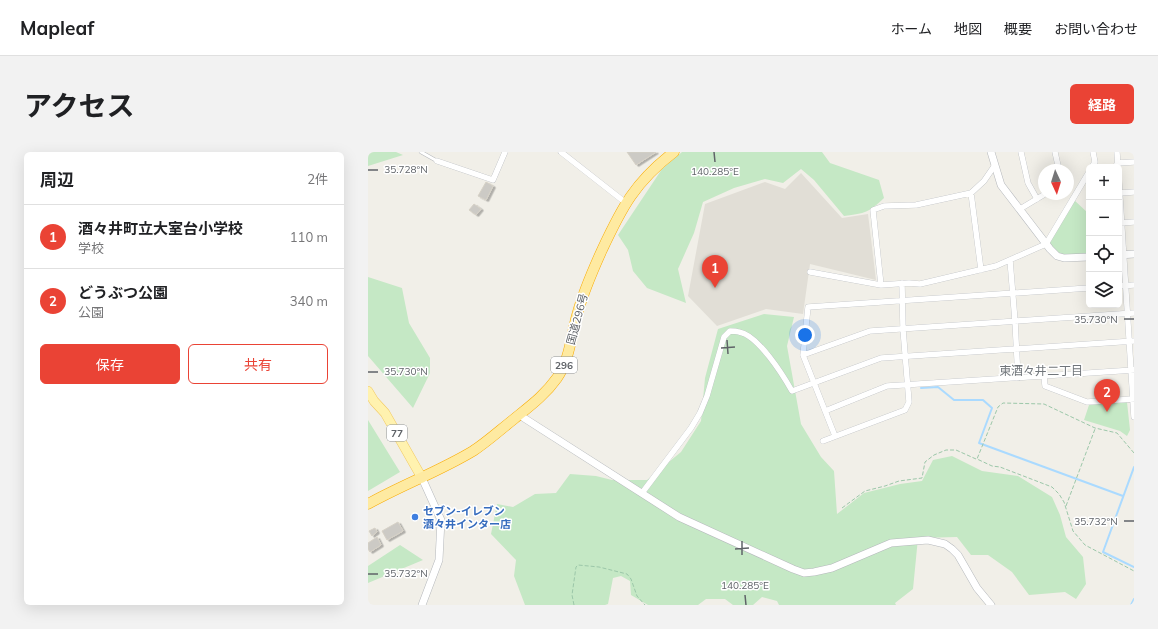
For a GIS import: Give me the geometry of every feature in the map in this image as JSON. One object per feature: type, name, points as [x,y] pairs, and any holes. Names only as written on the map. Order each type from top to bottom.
[{"type":"highway","name":"国道296号","points":[[368,504],[389,492],[422,478],[473,451],[548,390],[565,364],[576,316],[588,280],[619,215],[642,180],[674,152]]},
{"type":"main road","name":"77","points":[[368,391],[374,401],[385,413],[422,478]]},
{"type":"street","points":[[437,161],[493,180],[505,152]]},
{"type":"street","points":[[561,152],[626,203]]},
{"type":"street","points":[[991,152],[1001,185],[1046,244],[1057,256],[1072,259],[1086,257]]},
{"type":"street","points":[[1020,209],[1037,199],[1028,183],[1021,152]]},
{"type":"street","points":[[1055,152],[1058,164]]},
{"type":"street","points":[[1093,152],[1095,162],[1094,164]]},
{"type":"street","points":[[1117,152],[1117,164]]},
{"type":"street","points":[[1122,165],[1134,162]]},
{"type":"street","points":[[881,285],[873,210],[884,206],[916,205],[971,193],[984,181],[995,165]]},
{"type":"street","points":[[810,272],[881,285],[902,283],[920,284],[981,270],[1010,260],[1046,244],[1086,177]]},
{"type":"street","points":[[1122,193],[1134,192]]},
{"type":"street","points":[[971,193],[981,270]]},
{"type":"street","points":[[1122,223],[1134,222]]},
{"type":"street","points":[[1134,254],[1122,254],[1126,286],[1127,313],[1132,341],[1134,417]]},
{"type":"street","points":[[1010,260],[1014,294],[1018,378]]},
{"type":"street","points":[[823,441],[905,410],[908,402],[908,385],[903,329],[902,283]]},
{"type":"street","points":[[1122,286],[1134,285]]},
{"type":"street","points":[[835,436],[803,356],[808,307],[1086,288]]},
{"type":"street","points":[[803,356],[870,331],[1134,313]]},
{"type":"street","points":[[642,493],[691,428],[700,413],[724,337],[730,331],[740,332],[757,342],[772,359],[792,391],[881,358],[1017,350],[1132,341]]},
{"type":"street","points":[[825,411],[887,386],[1133,370]]},
{"type":"street","points":[[1044,376],[1046,386],[1087,402],[1133,399]]},
{"type":"street","points":[[520,414],[679,517],[804,573],[832,568],[891,543],[928,540],[945,544],[958,555],[977,588],[991,605]]},
{"type":"street","points":[[422,478],[441,520],[439,560],[422,605]]},
{"type":"lane","points":[[421,152],[437,161]]},
{"type":"path","points":[[978,460],[977,459],[998,407],[1003,403],[1044,404],[1095,428],[1117,433],[1134,453]]},
{"type":"path","points":[[1066,507],[1095,428]]},
{"type":"path","points":[[842,508],[865,491],[899,481],[922,478],[925,462],[934,455],[946,450],[956,450],[992,466],[1000,467],[1052,487],[1059,494],[1066,507],[1073,531],[1084,545],[1134,571]]},
{"type":"path","points":[[574,605],[572,595],[576,567],[578,565],[599,567],[627,574],[631,579],[637,596],[645,605]]},
{"type":"shaded area","points":[[801,173],[842,218],[868,214],[876,280],[810,264],[803,314],[766,309],[717,326],[688,296],[705,204],[765,182],[785,189]]},
{"type":"green space","points":[[368,152],[396,152],[403,155],[368,166]]},
{"type":"green space","points":[[682,152],[822,152],[830,163],[879,180],[884,198],[866,212],[844,216],[814,180],[801,169],[783,183],[765,179],[734,188],[703,202],[694,233],[678,269],[686,303],[647,288],[633,271],[628,250],[618,235],[662,169]]},
{"type":"green space","points":[[1072,200],[1074,200],[1086,211],[1086,255],[1066,258],[1046,244]]},
{"type":"green space","points":[[368,277],[402,288],[409,323],[430,358],[430,373],[413,408],[368,356]]},
{"type":"green space","points":[[764,314],[794,317],[787,346],[801,424],[821,457],[834,471],[837,514],[864,493],[900,484],[922,481],[933,460],[952,456],[982,471],[1018,476],[1052,497],[1060,515],[1066,537],[1083,557],[1086,584],[1076,599],[1065,592],[1029,595],[1012,572],[988,555],[971,555],[957,537],[918,538],[913,589],[895,603],[896,605],[779,605],[777,601],[762,597],[753,605],[733,605],[725,599],[706,599],[698,605],[648,605],[631,595],[630,581],[621,576],[613,578],[608,604],[605,605],[525,605],[514,576],[516,560],[491,534],[497,504],[513,507],[535,494],[556,493],[570,474],[596,476],[612,480],[647,480],[681,452],[701,421],[705,378],[718,329]]},
{"type":"green space","points":[[1127,402],[1130,430],[1127,436],[1120,431],[1084,420],[1089,405]]},
{"type":"green space","points":[[368,420],[400,472],[368,491]]},
{"type":"green space","points":[[400,545],[423,560],[368,583],[368,566]]},
{"type":"building","points":[[627,152],[656,152],[636,165]]},
{"type":"building","points":[[486,182],[493,186],[486,200],[478,196]]},
{"type":"building","points":[[474,204],[481,209],[476,215],[469,210]]},
{"type":"building","points":[[398,522],[403,531],[387,540],[382,531]]},
{"type":"building","points":[[375,528],[377,532],[372,536],[369,531]]},
{"type":"building","points":[[377,537],[381,545],[370,552],[368,549],[368,543]]},
{"type":"waterway","points":[[921,388],[938,387],[954,400],[983,400],[992,408],[979,443],[1123,496]]},
{"type":"waterway","points":[[1134,467],[1103,552],[1134,567]]},
{"type":"waterway","points":[[1131,605],[1134,599]]},
{"type":"place","name":"酒々井町立大室台小学校","points":[[715,288]]},
{"type":"place","name":"どうぶつ公園","points":[[1107,412]]},
{"type":"place","name":"セブン-イレブン 酒々井インター店","points":[[415,517]]},
{"type":"district","name":"東酒々井二丁目","points":[[1041,370]]}]
